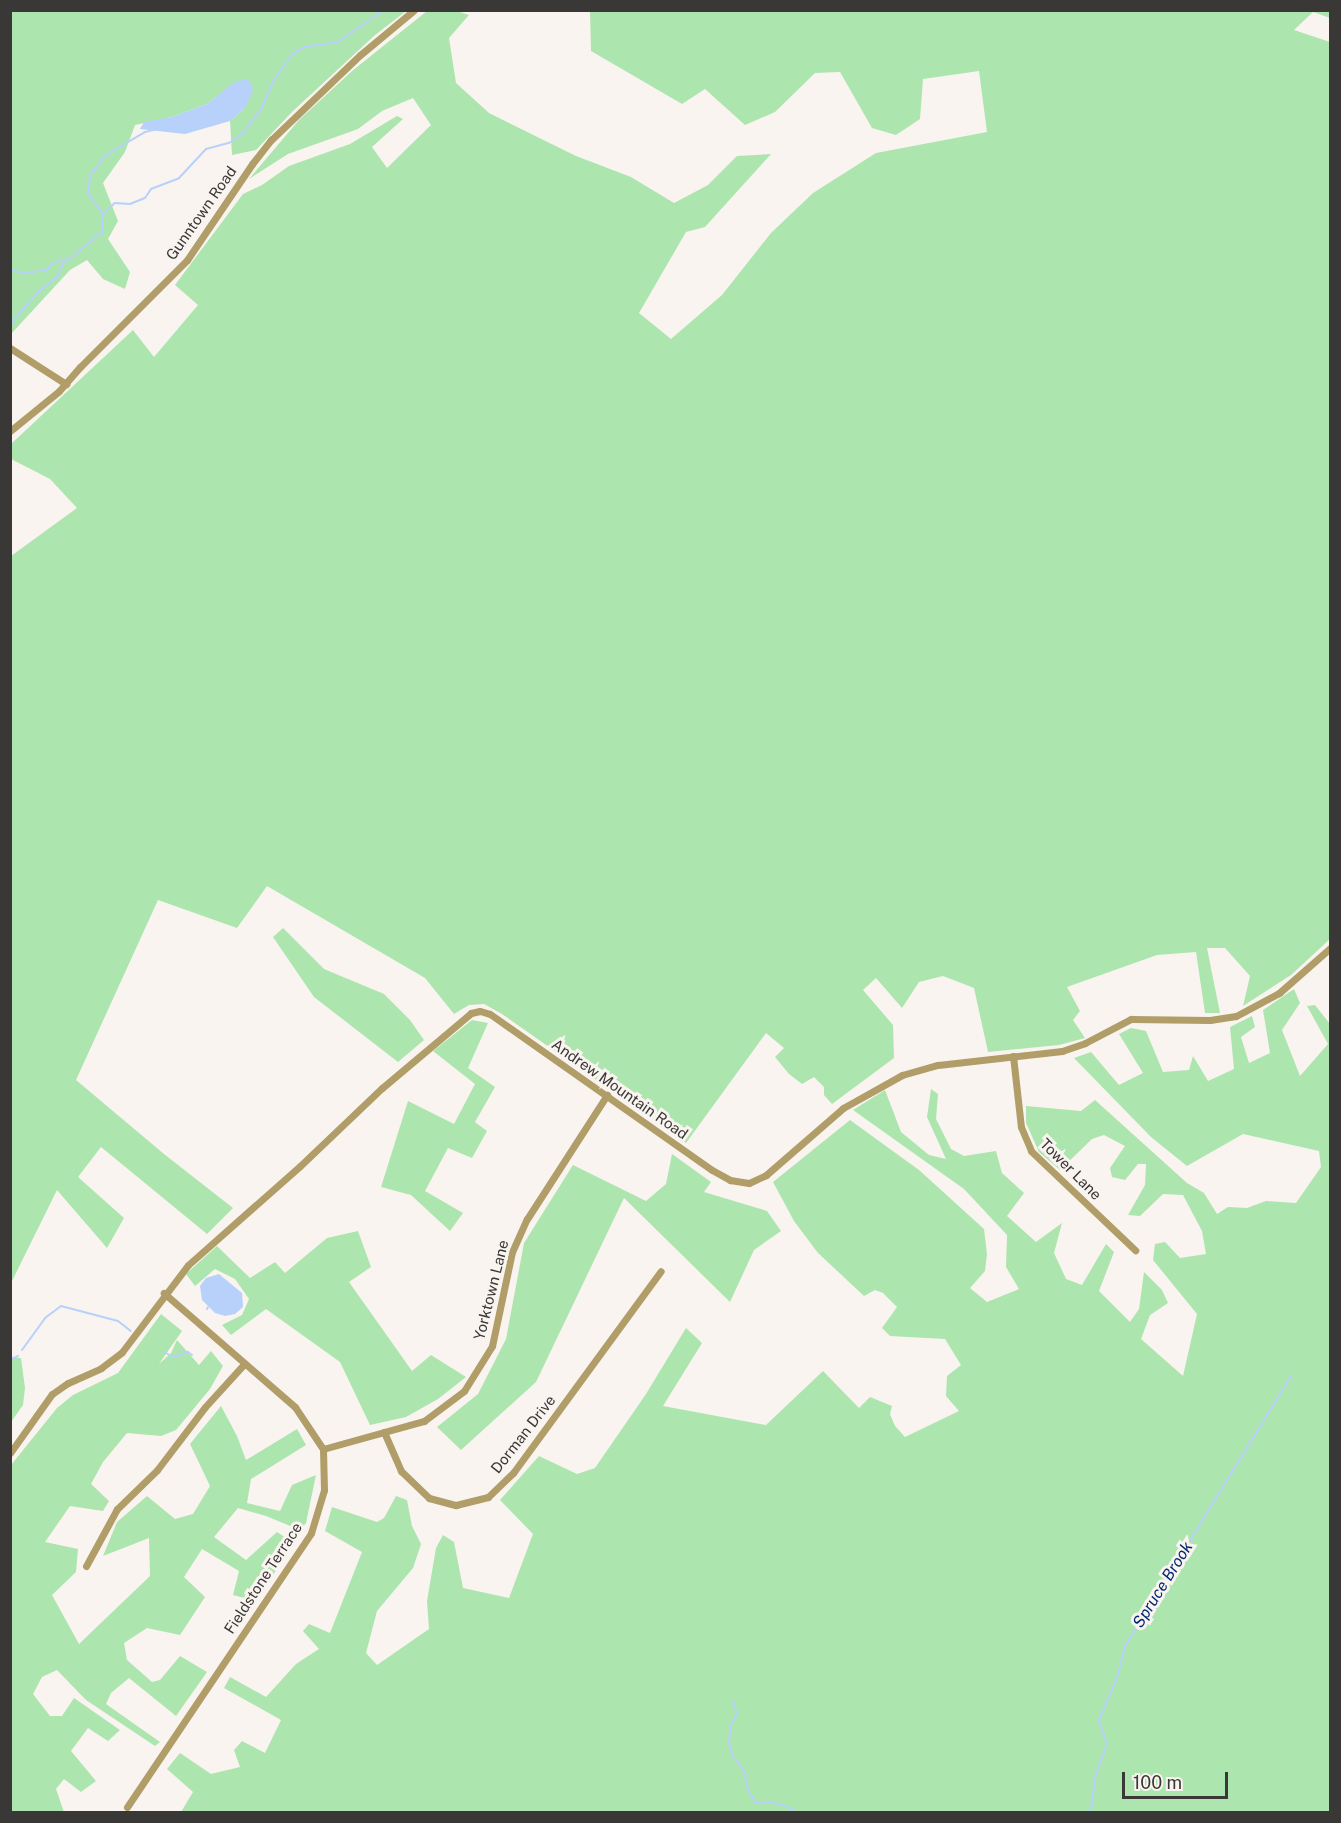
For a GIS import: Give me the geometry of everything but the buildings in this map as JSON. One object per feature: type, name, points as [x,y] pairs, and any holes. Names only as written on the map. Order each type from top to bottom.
[{"type":"street","name":"Gunntown Road","points":[[10,431],[44,406],[190,256],[252,164],[271,140],[360,55],[414,10]]},
{"type":"street","points":[[10,348],[66,384]]},
{"type":"street","name":"Andrew Mountain Road","points":[[10,1453],[52,1394],[116,1358],[133,1340],[164,1293],[194,1259],[300,1166],[382,1088],[471,1013],[480,1011],[490,1014],[712,1170],[730,1180],[749,1183],[766,1175],[833,1115],[886,1083],[922,1068],[1070,1049],[1131,1019],[1210,1020],[1236,1016],[1279,993],[1330,948]]},
{"type":"street","name":"Tower Lane","points":[[1013,1056],[1021,1127],[1031,1151],[1135,1250]]},
{"type":"street","name":"Yorktown Lane","points":[[323,1449],[424,1420],[464,1391],[492,1346],[512,1251],[527,1219],[607,1095]]},
{"type":"street","name":"Dorman Drive","points":[[384,1432],[401,1472],[429,1498],[456,1506],[488,1497],[513,1473],[661,1271]]},
{"type":"street","points":[[164,1293],[294,1407],[323,1449]]},
{"type":"street","points":[[86,1566],[117,1509],[157,1470],[205,1407],[244,1364]]},
{"type":"street","name":"Fieldstone Terrace","points":[[127,1807],[311,1533],[324,1491],[323,1449]]},
{"type":"green space","points":[[10,11],[406,11],[374,36],[293,111],[256,150],[232,155],[230,121],[244,109],[235,82],[207,104],[172,117],[135,125],[125,152],[103,183],[118,221],[108,239],[130,272],[125,289],[103,279],[87,260],[70,270],[11,334]]},
{"type":"green space","points":[[427,11],[457,11],[469,15],[449,38],[456,83],[489,113],[576,156],[631,177],[674,203],[708,185],[737,156],[771,154],[705,227],[686,232],[639,313],[671,339],[722,295],[771,233],[813,193],[876,153],[987,132],[979,71],[923,79],[920,119],[896,135],[872,128],[840,72],[815,73],[775,112],[745,125],[705,89],[682,104],[591,51],[590,11],[1330,11],[1330,18],[1313,12],[1294,30],[1330,42],[1330,939],[1291,975],[1243,1006],[1250,976],[1225,948],[1207,948],[1220,1013],[1205,1013],[1196,952],[1157,955],[1067,987],[1080,1011],[1073,1020],[1085,1038],[1059,1045],[988,1052],[974,988],[943,976],[919,982],[902,1008],[876,978],[863,990],[893,1025],[894,1058],[832,1104],[824,1095],[824,1087],[814,1077],[802,1084],[789,1074],[775,1057],[784,1048],[766,1033],[686,1143],[502,1014],[484,1004],[469,1005],[454,1014],[425,978],[267,886],[237,928],[158,900],[76,1080],[233,1208],[207,1234],[101,1147],[78,1177],[124,1218],[107,1248],[57,1190],[11,1283],[11,556],[77,508],[50,479],[11,459],[11,444],[133,330],[154,357],[198,305],[175,285],[243,194],[262,185],[289,166],[350,144],[397,116],[403,119],[372,147],[387,168],[431,125],[413,98],[382,111],[358,129],[288,154],[249,179],[299,120],[352,71]]},
{"type":"green space","points":[[283,928],[324,969],[384,994],[410,1020],[424,1040],[398,1062],[314,997],[273,937]]},
{"type":"green space","points":[[1294,989],[1300,1003],[1282,1030],[1300,1076],[1328,1044],[1307,1006],[1315,1005],[1330,1024],[1330,1812],[181,1812],[193,1792],[167,1769],[180,1753],[211,1774],[240,1767],[234,1750],[242,1741],[265,1753],[281,1720],[224,1688],[230,1677],[266,1697],[296,1664],[319,1649],[303,1631],[309,1624],[330,1633],[362,1552],[325,1531],[332,1507],[377,1522],[384,1518],[396,1496],[407,1500],[412,1526],[421,1544],[413,1568],[377,1611],[366,1653],[377,1665],[429,1629],[427,1601],[436,1548],[443,1535],[454,1542],[463,1588],[509,1598],[533,1534],[500,1500],[539,1456],[577,1474],[595,1468],[646,1394],[686,1328],[702,1343],[663,1406],[766,1425],[823,1371],[859,1408],[870,1397],[892,1406],[890,1414],[895,1426],[905,1437],[959,1411],[946,1396],[947,1376],[961,1365],[945,1339],[890,1336],[882,1328],[897,1307],[883,1293],[875,1290],[864,1296],[818,1253],[794,1221],[773,1182],[850,1120],[919,1170],[984,1229],[987,1254],[985,1271],[970,1288],[987,1302],[1019,1289],[1006,1267],[1007,1235],[964,1189],[853,1110],[885,1090],[901,1132],[929,1155],[946,1159],[927,1117],[931,1089],[938,1094],[936,1119],[951,1149],[964,1156],[996,1151],[1002,1173],[1024,1193],[1007,1216],[1036,1242],[1062,1223],[1054,1253],[1066,1279],[1082,1285],[1106,1244],[1114,1252],[1099,1291],[1130,1322],[1139,1309],[1144,1272],[1162,1290],[1168,1303],[1150,1315],[1141,1339],[1183,1376],[1197,1314],[1153,1260],[1155,1244],[1165,1242],[1180,1258],[1206,1254],[1202,1231],[1183,1195],[1163,1194],[1140,1216],[1128,1215],[1145,1185],[1146,1164],[1138,1164],[1125,1180],[1112,1177],[1110,1168],[1125,1146],[1104,1135],[1092,1139],[1060,1170],[1039,1152],[1026,1123],[1026,1106],[1081,1111],[1095,1100],[1187,1183],[1204,1193],[1217,1214],[1228,1207],[1247,1208],[1266,1201],[1296,1203],[1321,1167],[1319,1151],[1243,1134],[1187,1166],[1151,1137],[1074,1058],[1091,1052],[1119,1085],[1143,1073],[1119,1034],[1131,1028],[1146,1031],[1163,1072],[1189,1070],[1193,1056],[1208,1081],[1234,1069],[1230,1027],[1252,1016],[1255,1027],[1241,1037],[1249,1063],[1270,1053],[1263,1010]]},
{"type":"green space","points":[[472,1020],[488,1023],[468,1068],[495,1087],[475,1122],[487,1131],[472,1158],[448,1148],[425,1191],[463,1213],[450,1231],[411,1195],[381,1187],[408,1101],[454,1124],[475,1084],[433,1051]]},
{"type":"green space","points":[[672,1154],[711,1182],[704,1192],[767,1211],[781,1231],[754,1250],[730,1302],[624,1198],[536,1382],[461,1450],[437,1427],[478,1394],[506,1339],[524,1243],[573,1165],[646,1201],[666,1184]]},
{"type":"green space","points":[[358,1231],[371,1267],[349,1282],[412,1371],[431,1355],[466,1377],[438,1399],[406,1417],[370,1425],[340,1362],[266,1309],[231,1335],[222,1325],[242,1315],[249,1299],[235,1279],[215,1269],[195,1286],[186,1274],[217,1246],[250,1278],[275,1262],[285,1273],[327,1238]]},
{"type":"green space","points":[[161,1314],[182,1331],[159,1364],[171,1353],[177,1340],[199,1365],[211,1351],[223,1366],[210,1389],[176,1430],[161,1436],[127,1433],[103,1462],[91,1484],[109,1501],[103,1511],[70,1506],[45,1542],[78,1549],[76,1572],[52,1595],[79,1644],[150,1576],[149,1538],[103,1556],[117,1522],[147,1496],[175,1519],[193,1514],[210,1486],[190,1444],[221,1406],[237,1436],[246,1460],[297,1429],[306,1445],[251,1479],[247,1503],[280,1511],[292,1485],[316,1475],[306,1523],[300,1530],[266,1516],[238,1508],[214,1537],[246,1560],[277,1532],[294,1543],[256,1601],[233,1595],[239,1571],[202,1549],[184,1577],[205,1597],[180,1635],[147,1628],[124,1643],[127,1660],[152,1682],[160,1680],[180,1656],[207,1672],[176,1716],[129,1678],[111,1693],[106,1704],[160,1742],[155,1746],[86,1700],[57,1670],[42,1677],[33,1694],[50,1716],[62,1716],[74,1698],[120,1730],[108,1741],[88,1728],[71,1751],[96,1781],[81,1792],[64,1779],[56,1789],[64,1812],[11,1812],[11,1465],[57,1408],[73,1395],[118,1373]]},
{"type":"green space","points":[[11,1357],[21,1358],[25,1388],[23,1405],[11,1422]]},
{"type":"water","points":[[248,79],[253,88],[250,98],[244,109],[230,121],[185,134],[140,129],[144,122],[172,117],[207,104],[234,82]]},
{"type":"water","points":[[219,1274],[242,1293],[243,1307],[235,1314],[225,1316],[215,1313],[202,1300],[200,1286],[206,1278]]},
{"type":"waterway","points":[[103,214],[115,203],[130,204],[145,198],[151,189],[179,178],[206,149],[229,143],[242,134],[261,110],[274,80],[293,53],[305,47],[338,42],[384,10]]},
{"type":"waterway","points":[[10,270],[26,273],[46,270],[55,262],[69,259],[102,232],[103,214],[88,194],[90,175],[106,155],[145,132],[157,129]]},
{"type":"waterway","points":[[10,324],[40,290],[57,277],[65,260]]},
{"type":"waterway","points":[[22,1350],[45,1318],[61,1306],[118,1321],[131,1331]]},
{"type":"waterway","points":[[164,1352],[173,1357],[188,1352],[192,1355]]},
{"type":"waterway","points":[[10,1360],[18,1356]]},
{"type":"waterway","name":"Spruce Brook","points":[[1088,1812],[1091,1808],[1096,1773],[1107,1745],[1099,1720],[1117,1678],[1125,1646],[1292,1375]]},
{"type":"waterway","points":[[733,1701],[737,1714],[731,1724],[729,1742],[732,1755],[744,1771],[748,1790],[755,1802],[773,1802],[792,1809],[793,1812]]}]
